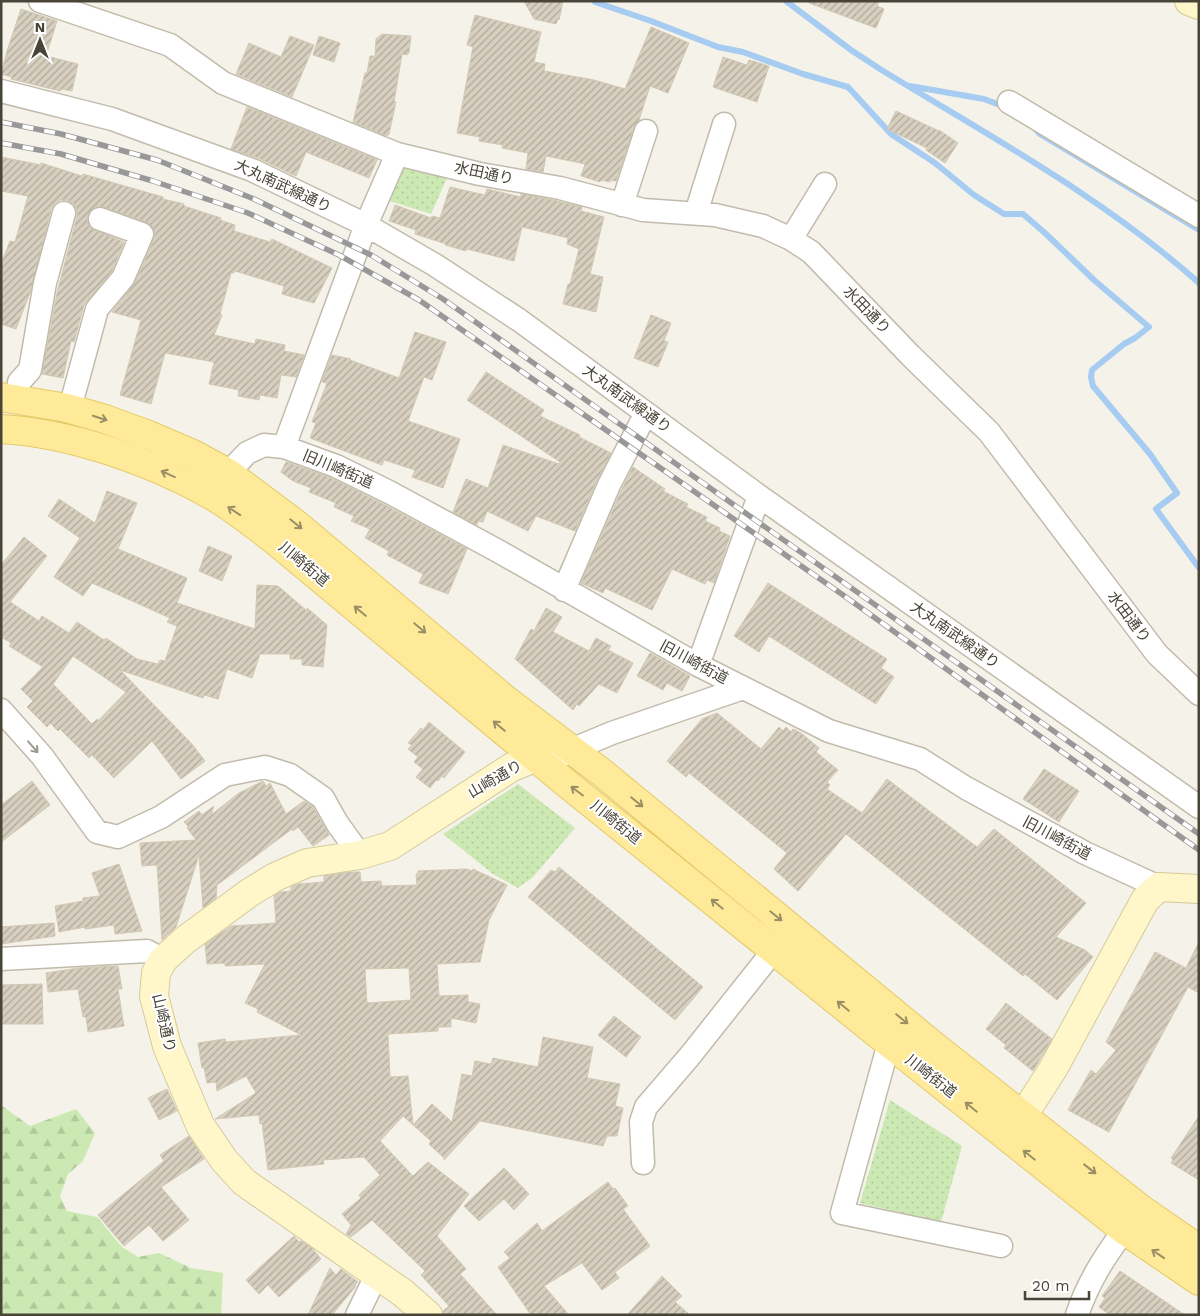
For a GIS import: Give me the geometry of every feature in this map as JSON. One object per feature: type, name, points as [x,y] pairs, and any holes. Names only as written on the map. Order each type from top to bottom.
[{"type":"main road","name":"川崎街道","points":[[9,398],[70,408],[149,435],[193,454],[228,473],[296,524],[506,700],[607,778],[933,1044],[1016,1127],[1124,1230],[1199,1281]]},
{"type":"main road","name":"川崎街道","points":[[1,428],[55,437],[96,447],[142,462],[212,495],[273,539],[566,783],[889,1043],[1199,1249]]},
{"type":"street","name":"水田通り","points":[[40,1],[170,46],[223,83],[397,154],[480,174],[560,188],[622,205],[665,212],[715,215],[763,226],[791,239],[811,252],[911,356],[989,432],[1157,654],[1199,694]]},
{"type":"street","points":[[1189,1],[1199,5]]},
{"type":"street","name":"大丸南武線通り","points":[[1,91],[112,119],[252,170],[366,225],[435,265],[519,320],[759,496],[1199,807]]},
{"type":"street","points":[[1009,102],[1199,216]]},
{"type":"street","points":[[696,213],[724,124]]},
{"type":"street","points":[[622,205],[646,131]]},
{"type":"street","points":[[284,447],[366,225],[397,154]]},
{"type":"street","points":[[791,239],[825,184]]},
{"type":"street","points":[[9,398],[19,382],[30,370],[45,282],[64,213]]},
{"type":"street","points":[[70,408],[97,309],[123,278],[142,234],[100,219]]},
{"type":"street","points":[[564,590],[609,485],[646,413]]},
{"type":"street","name":"旧川崎街道","points":[[212,495],[228,473],[247,453],[264,445],[284,447],[336,466],[382,488],[498,551],[698,665],[743,688],[829,730],[920,759],[966,788],[1084,853],[1158,887],[1195,892]]},
{"type":"street","points":[[698,665],[759,496]]},
{"type":"street","points":[[571,750],[612,733],[743,688]]},
{"type":"street","points":[[1,710],[42,756],[97,832],[118,837],[161,817],[225,775],[265,766],[290,775],[307,785],[323,798],[337,823],[360,855]]},
{"type":"street","name":"山崎通り","points":[[428,1315],[403,1293],[376,1276],[244,1182],[224,1160],[200,1125],[167,1046],[154,996],[156,973],[163,960],[185,940],[249,893],[275,877],[306,863],[360,855],[390,846],[512,767],[537,757],[571,750]]},
{"type":"street","points":[[1016,1127],[1053,1069],[1145,900],[1158,887]]},
{"type":"street","points":[[643,1163],[641,1122],[646,1107],[689,1057],[774,950]]},
{"type":"street","points":[[1,959],[147,951],[163,960]]},
{"type":"street","points":[[889,1043],[842,1213],[1001,1246]]},
{"type":"street","points":[[1078,1315],[1086,1290],[1100,1263],[1124,1230]]},
{"type":"street","points":[[356,1315],[376,1276]]},
{"type":"green space","points":[[403,166],[447,178],[431,214],[386,200]]},
{"type":"green space","points":[[518,784],[575,828],[533,877],[518,888],[493,874],[443,834]]},
{"type":"green space","points":[[890,1100],[962,1146],[941,1222],[860,1203]]},
{"type":"green space","points":[[1,1105],[30,1126],[76,1109],[95,1133],[83,1161],[68,1174],[60,1196],[67,1211],[97,1217],[122,1247],[138,1257],[159,1253],[191,1268],[223,1273],[221,1315],[1,1315]]},
{"type":"building","points":[[524,1],[563,1],[559,20],[556,24],[534,19]]},
{"type":"building","points":[[810,1],[879,1],[877,6],[884,9],[876,28],[809,3]]},
{"type":"building","points":[[21,9],[57,21],[46,56],[78,64],[72,91],[61,89],[60,91],[11,79],[12,77],[1,74]]},
{"type":"building","points":[[475,15],[541,32],[534,62],[545,64],[544,71],[594,80],[625,89],[651,27],[689,43],[668,93],[650,86],[616,181],[601,180],[600,182],[581,176],[585,164],[546,156],[543,172],[526,169],[528,153],[502,148],[503,145],[479,141],[480,137],[457,133],[473,47],[467,45]]},
{"type":"building","points":[[382,34],[411,36],[409,53],[407,55],[402,54],[394,102],[396,102],[387,136],[353,122],[370,56],[375,56],[376,39]]},
{"type":"building","points":[[290,36],[314,45],[292,97],[236,74],[249,43],[281,57]]},
{"type":"building","points":[[319,36],[340,43],[334,62],[313,55]]},
{"type":"building","points":[[723,57],[747,65],[749,60],[769,66],[757,102],[713,87]]},
{"type":"building","points":[[247,107],[377,160],[369,178],[306,152],[296,176],[258,158],[231,149]]},
{"type":"building","points":[[896,111],[939,130],[958,143],[945,163],[926,150],[927,148],[887,129]]},
{"type":"building","points":[[1,157],[41,165],[41,163],[184,204],[184,206],[221,218],[220,220],[235,225],[234,231],[270,242],[272,239],[332,268],[314,303],[282,294],[284,286],[235,271],[231,273],[220,314],[222,315],[214,335],[255,344],[256,339],[285,345],[284,351],[304,355],[296,377],[281,375],[277,398],[260,395],[259,400],[238,396],[239,390],[209,384],[214,362],[165,353],[151,404],[120,395],[141,320],[112,312],[135,283],[155,233],[152,226],[146,222],[98,206],[88,214],[87,221],[90,227],[124,242],[112,271],[84,305],[74,342],[71,341],[63,378],[42,374],[57,293],[77,210],[74,204],[67,200],[60,200],[54,204],[31,290],[16,329],[1,324],[1,264],[10,241],[15,242],[28,196],[1,191]]},
{"type":"building","points":[[450,187],[485,195],[487,189],[521,197],[521,194],[553,200],[582,207],[581,211],[604,217],[590,274],[603,277],[596,312],[563,304],[579,249],[567,244],[568,238],[522,227],[514,261],[445,245],[415,234],[416,230],[389,221],[395,205],[431,218],[432,216],[440,218]]},
{"type":"building","points":[[651,315],[671,323],[664,341],[668,342],[658,367],[634,358]]},
{"type":"building","points":[[415,332],[446,342],[432,380],[424,377],[408,421],[460,439],[443,488],[412,477],[415,470],[384,460],[382,465],[310,438],[316,423],[312,422],[327,383],[322,382],[332,355],[351,359],[399,378]]},
{"type":"building","points":[[486,372],[544,410],[540,416],[580,435],[579,437],[611,453],[575,531],[536,516],[528,531],[487,511],[483,522],[478,521],[477,525],[453,512],[466,479],[488,488],[503,445],[559,464],[560,462],[467,400]]},
{"type":"building","points":[[286,462],[331,478],[467,549],[448,594],[419,583],[423,574],[387,555],[389,551],[365,538],[370,529],[351,521],[354,516],[334,507],[336,503],[309,492],[311,488],[293,481],[281,472]]},
{"type":"building","points":[[633,467],[665,489],[663,491],[688,504],[686,507],[707,517],[705,521],[720,528],[719,531],[730,536],[714,583],[707,580],[705,584],[672,569],[652,610],[605,588],[603,593],[581,583]]},
{"type":"building","points":[[107,491],[137,503],[118,549],[187,578],[177,603],[255,629],[257,585],[278,586],[307,611],[307,608],[327,625],[323,667],[302,665],[302,659],[290,659],[290,654],[260,654],[252,678],[227,669],[218,699],[204,695],[203,698],[120,670],[191,743],[205,761],[181,779],[152,741],[114,778],[92,755],[89,758],[60,729],[58,731],[50,723],[47,727],[27,707],[33,701],[21,689],[43,667],[9,646],[11,643],[1,637],[1,565],[24,537],[47,556],[10,602],[39,621],[42,616],[69,633],[77,622],[104,640],[106,638],[137,659],[158,664],[160,660],[165,661],[177,626],[167,622],[170,618],[92,583],[83,596],[54,577],[80,538],[48,516],[59,499],[95,523]],"holes":[[[73,656],[126,692],[98,721],[97,719],[92,724],[53,684]]]},
{"type":"building","points":[[208,546],[232,556],[222,581],[199,571]]},
{"type":"building","points":[[768,583],[887,659],[881,668],[894,677],[876,704],[769,636],[759,652],[734,636]]},
{"type":"building","points":[[546,608],[562,617],[553,632],[589,651],[596,638],[611,646],[608,650],[633,663],[617,693],[599,684],[573,710],[515,659],[531,629],[534,631]]},
{"type":"building","points":[[650,653],[690,676],[682,691],[667,683],[663,690],[637,676]]},
{"type":"building","points":[[717,713],[761,749],[779,727],[783,731],[786,727],[791,732],[793,729],[801,733],[819,748],[816,752],[838,770],[827,782],[830,785],[827,789],[862,813],[887,779],[977,847],[994,829],[1086,903],[1056,937],[1085,950],[1093,957],[1057,1000],[1025,974],[1023,976],[846,834],[798,891],[774,869],[787,853],[689,773],[686,777],[667,761],[702,719]]},
{"type":"building","points":[[429,722],[465,752],[444,778],[442,776],[438,781],[436,780],[430,788],[416,777],[423,769],[414,762],[418,757],[408,749],[412,745],[408,743]]},
{"type":"building","points":[[1044,769],[1079,791],[1059,822],[1023,799]]},
{"type":"building","points":[[32,781],[50,805],[1,842],[1,805]]},
{"type":"building","points":[[263,781],[266,786],[270,783],[286,814],[304,801],[313,807],[329,835],[313,846],[298,827],[293,831],[292,829],[217,885],[216,898],[203,908],[199,855],[176,927],[162,940],[157,865],[142,866],[140,843],[196,840],[184,822],[199,811],[202,815],[214,806],[211,815],[239,793]]},
{"type":"building","points":[[119,864],[142,931],[115,934],[114,925],[85,929],[85,927],[59,932],[55,906],[83,901],[83,898],[100,896],[92,873]]},
{"type":"building","points":[[559,867],[703,987],[675,1020],[528,897],[551,870],[555,872]]},
{"type":"building","points":[[467,869],[472,871],[473,869],[507,885],[489,920],[480,962],[437,964],[439,996],[468,995],[468,1002],[480,1004],[476,1023],[451,1018],[451,1027],[438,1027],[438,1031],[388,1034],[390,1077],[408,1076],[413,1125],[403,1116],[380,1141],[413,1176],[428,1162],[469,1194],[437,1236],[466,1269],[460,1274],[497,1315],[443,1315],[443,1311],[449,1306],[421,1275],[425,1271],[372,1220],[351,1237],[346,1234],[351,1225],[342,1214],[361,1198],[359,1195],[380,1175],[364,1157],[323,1160],[324,1164],[268,1170],[262,1123],[260,1124],[259,1115],[215,1119],[256,1093],[246,1076],[217,1091],[216,1082],[207,1083],[204,1067],[202,1068],[198,1043],[225,1039],[226,1042],[301,1035],[257,1012],[258,1009],[245,1003],[265,964],[225,966],[225,963],[207,964],[205,944],[231,926],[276,923],[274,896],[280,892],[291,891],[291,887],[298,884],[324,882],[324,876],[360,872],[361,882],[381,881],[382,886],[417,885],[416,874],[418,874],[418,871]],"holes":[[[409,968],[411,1000],[367,1003],[365,969]]]},
{"type":"building","points":[[54,923],[55,936],[1,944],[1,927]]},
{"type":"building","points":[[1199,942],[1199,993],[1188,987],[1109,1132],[1068,1110],[1091,1070],[1096,1074],[1116,1050],[1106,1042],[1155,952],[1186,968]]},
{"type":"building","points":[[118,966],[122,989],[118,989],[124,1026],[88,1032],[78,989],[48,992],[46,973],[79,968]]},
{"type":"building","points":[[42,984],[43,1024],[1,1024],[1,985]]},
{"type":"building","points":[[1006,1003],[1052,1039],[1033,1071],[1004,1048],[1006,1045],[986,1029]]},
{"type":"building","points":[[614,1016],[641,1037],[626,1057],[598,1035]]},
{"type":"building","points":[[543,1037],[593,1047],[587,1078],[620,1084],[615,1106],[623,1108],[617,1136],[607,1136],[603,1146],[480,1121],[444,1160],[429,1144],[431,1141],[413,1125],[432,1104],[452,1122],[462,1074],[472,1076],[475,1061],[491,1064],[493,1058],[538,1067]]},
{"type":"building","points":[[167,1089],[177,1111],[159,1120],[148,1098]]},
{"type":"building","points":[[1199,1116],[1199,1180],[1171,1163],[1173,1160],[1171,1158]]},
{"type":"building","points":[[189,1136],[204,1159],[161,1187],[189,1220],[163,1241],[149,1225],[124,1246],[98,1215],[164,1161],[160,1155]]},
{"type":"building","points":[[504,1168],[529,1194],[514,1210],[504,1199],[479,1221],[464,1206]]},
{"type":"building","points":[[608,1182],[613,1189],[615,1188],[628,1206],[623,1209],[650,1246],[615,1272],[619,1278],[602,1290],[582,1263],[544,1286],[569,1315],[531,1315],[498,1267],[510,1258],[504,1252],[537,1223],[542,1231]]},
{"type":"building","points":[[294,1236],[299,1242],[301,1241],[311,1247],[321,1259],[279,1297],[268,1285],[259,1294],[246,1280]]},
{"type":"building","points":[[330,1268],[336,1275],[341,1269],[358,1282],[332,1315],[308,1315]]},
{"type":"building","points":[[1120,1271],[1185,1315],[1110,1315],[1099,1307],[1105,1298],[1102,1296]]},
{"type":"building","points":[[662,1276],[682,1296],[675,1302],[690,1315],[627,1315]]},
{"type":"waterway","points":[[786,1],[851,50],[880,69],[1004,143],[1085,195],[1162,252],[1199,283]]},
{"type":"waterway","points":[[595,2],[718,47],[743,52],[803,74],[848,87],[891,134],[935,163],[974,195],[1004,214],[1023,214],[1094,280],[1149,327],[1092,370],[1091,377],[1093,386],[1150,454],[1177,493],[1156,509],[1199,568]]},
{"type":"waterway","points":[[910,86],[984,99],[1005,107]]},
{"type":"waterway","points":[[1035,129],[1040,134],[1199,230]]},
{"type":"railway","points":[[1,122],[61,134],[157,160],[254,199],[371,255],[443,299],[1199,834]]},
{"type":"railway","points":[[1,143],[61,154],[153,181],[248,213],[339,255],[419,300],[843,595],[1199,850]]}]
